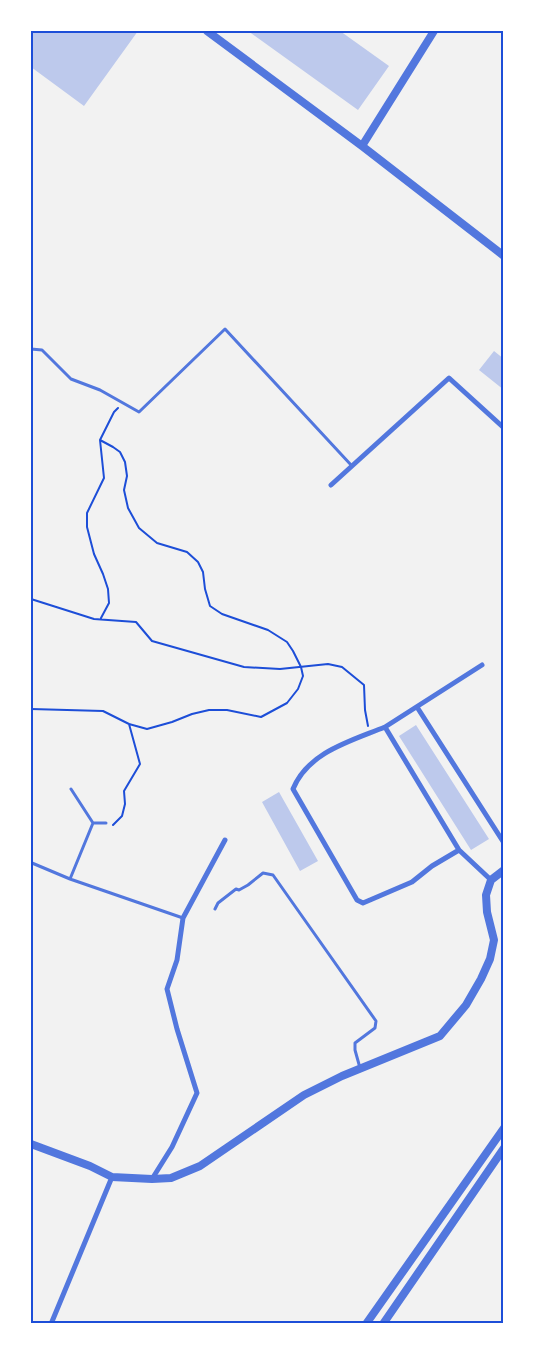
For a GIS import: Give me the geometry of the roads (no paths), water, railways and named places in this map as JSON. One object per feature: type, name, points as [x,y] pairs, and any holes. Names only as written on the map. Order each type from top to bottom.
[{"type":"street","points":[[207,31],[362,146],[504,256]]},
{"type":"street","points":[[362,146],[434,31]]},
{"type":"street","points":[[331,485],[449,378],[504,428]]},
{"type":"street","points":[[459,850],[432,866],[412,882],[363,903],[357,900],[293,789],[297,779],[317,758],[331,749],[385,727],[482,665]]},
{"type":"street","points":[[417,707],[504,843]]},
{"type":"street","points":[[385,727],[459,850],[491,880]]},
{"type":"street","points":[[152,1179],[172,1147],[197,1093],[167,990],[177,960],[183,918],[225,840]]},
{"type":"street","points":[[31,1144],[90,1166],[112,1177],[171,1178],[200,1166],[304,1095],[342,1076],[440,1036],[466,1005],[481,979],[490,958],[494,940],[487,912],[486,895],[491,880],[504,870]]},
{"type":"street","points":[[366,1324],[504,1128]]},
{"type":"street","points":[[383,1324],[504,1148]]},
{"type":"street","points":[[51,1324],[112,1177]]},
{"type":"lane","points":[[31,349],[42,350],[71,379],[100,390],[140,412],[225,329],[352,466]]},
{"type":"lane","points":[[71,789],[93,823]]},
{"type":"lane","points":[[93,823],[106,823]]},
{"type":"lane","points":[[70,879],[93,823]]},
{"type":"lane","points":[[32,864],[183,918]]},
{"type":"lane","points":[[216,909],[218,903],[236,889],[244,888],[263,873],[273,875],[376,1021],[375,1028],[355,1043],[360,1069]]}]
